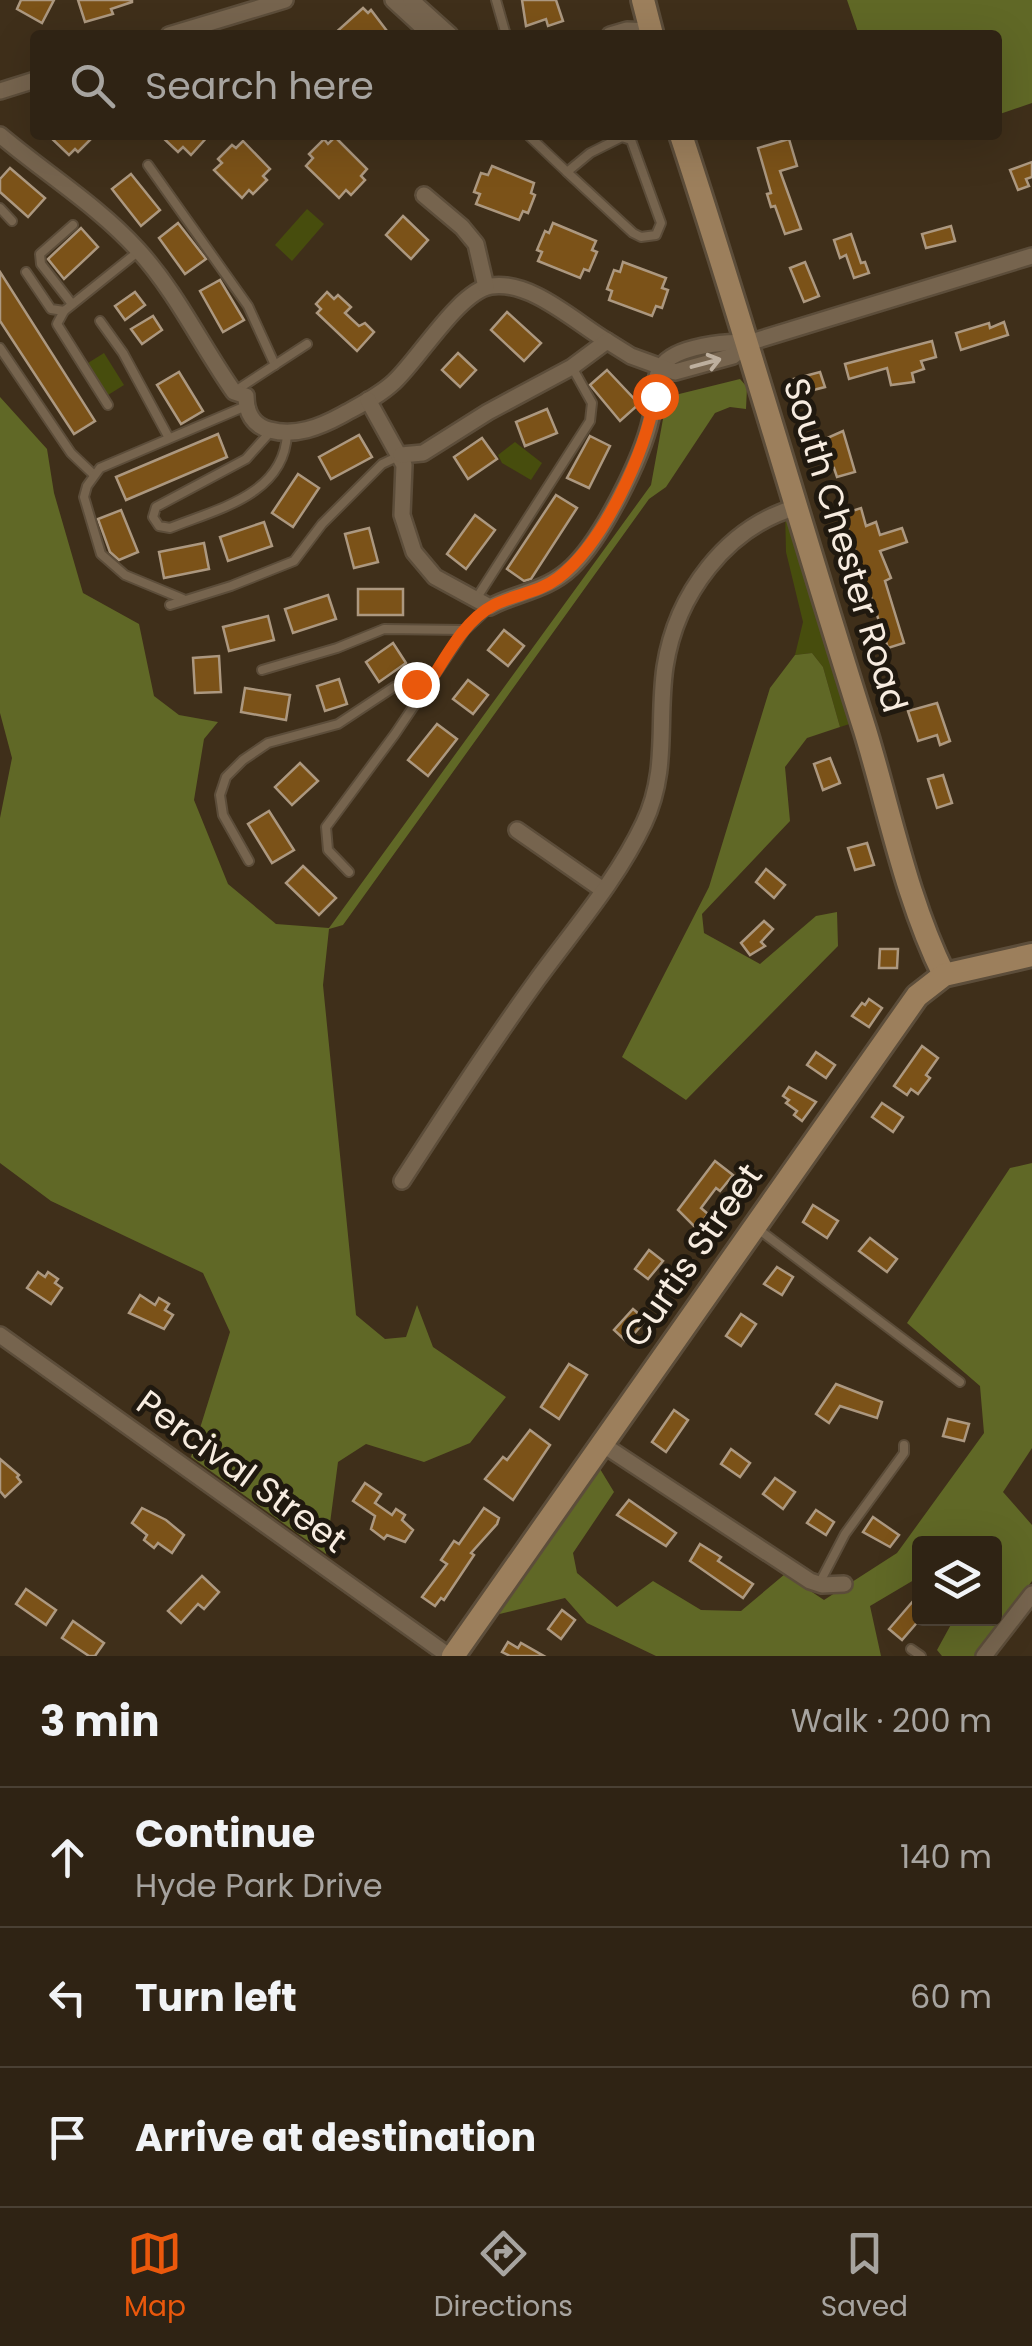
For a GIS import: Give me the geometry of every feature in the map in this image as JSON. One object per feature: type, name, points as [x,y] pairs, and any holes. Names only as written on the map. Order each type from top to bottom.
[{"type":"street","points":[[189,30],[285,0]]},
{"type":"street","points":[[393,0],[432,30]]},
{"type":"street","points":[[411,0],[434,30]]},
{"type":"street","points":[[642,0],[649,30]]},
{"type":"street","points":[[0,91],[30,82]]},
{"type":"street","name":"South Chester Road","points":[[683,140],[748,342],[922,931],[944,975]]},
{"type":"street","points":[[3,144],[82,196],[140,251],[186,314],[234,392],[246,396],[246,406],[254,421],[279,432],[321,426],[397,380],[468,298],[486,287],[517,288],[531,294],[607,342],[674,372],[733,356],[748,342],[1032,256]]},
{"type":"street","points":[[424,195],[476,244],[486,287]]},
{"type":"street","points":[[401,455],[423,452],[572,367],[607,342]]},
{"type":"street","points":[[368,400],[401,455],[405,476],[402,515],[414,552],[435,577],[482,604],[530,594],[554,581],[585,552],[643,446],[659,368]]},
{"type":"street","points":[[402,1181],[461,1089],[603,890],[645,821],[662,761],[665,670],[675,630],[692,590],[735,539],[773,514],[797,508]]},
{"type":"street","points":[[518,830],[603,890]]},
{"type":"street","points":[[944,975],[1032,955]]},
{"type":"street","name":"Curtis Street","points":[[451,1656],[917,996],[944,975]]},
{"type":"street","name":"Percival Street","points":[[0,1335],[451,1656]]},
{"type":"street","points":[[602,1444],[819,1584],[844,1584]]},
{"type":"street","points":[[984,1656],[1032,1594]]},
{"type":"lane","points":[[496,0],[505,30]]},
{"type":"lane","points":[[533,140],[633,233],[649,237],[660,230],[661,223],[631,140]]},
{"type":"lane","points":[[567,172],[590,153],[620,140]]},
{"type":"lane","points":[[148,165],[248,306],[276,365]]},
{"type":"lane","points":[[0,208],[12,221]]},
{"type":"lane","points":[[68,307],[41,264],[40,254],[73,224]]},
{"type":"lane","points":[[108,404],[57,324],[68,307],[140,251]]},
{"type":"lane","points":[[26,272],[51,309],[68,307]]},
{"type":"lane","points":[[100,321],[123,353],[169,438]]},
{"type":"lane","points":[[234,392],[307,344]]},
{"type":"lane","points":[[0,348],[71,452],[94,474]]},
{"type":"lane","points":[[349,872],[328,850],[326,827],[482,604],[590,421],[592,403],[572,367]]},
{"type":"lane","points":[[183,599],[125,575],[100,554],[85,508],[87,486],[94,474],[246,406]]},
{"type":"lane","points":[[279,432],[279,467],[260,488],[170,528],[159,526],[153,517],[156,507],[246,460],[279,432]]},
{"type":"lane","points":[[170,605],[294,561],[322,524],[382,464],[401,455]]},
{"type":"lane","points":[[262,670],[337,648],[384,629],[465,630]]},
{"type":"lane","points":[[249,861],[222,815],[220,795],[226,777],[242,760],[268,743],[338,724],[394,687],[405,684],[426,688]]},
{"type":"lane","points":[[755,1226],[960,1382]]},
{"type":"lane","points":[[819,1584],[845,1534],[904,1453],[904,1445]]},
{"type":"lane","points":[[911,1649],[921,1656]]},
{"type":"green space","points":[[847,0],[1032,0],[1032,103],[1002,113],[1002,30],[857,30]]},
{"type":"green space","points":[[307,209],[324,224],[292,261],[275,245]]},
{"type":"green space","points":[[104,353],[124,385],[108,395],[88,363]]},
{"type":"green space","points":[[740,379],[747,387],[746,409],[730,407],[715,413],[666,487],[649,499],[343,925],[329,929],[323,985],[356,1315],[385,1339],[406,1337],[417,1305],[433,1347],[506,1397],[470,1443],[424,1462],[366,1444],[338,1462],[326,1554],[191,1457],[230,1332],[203,1273],[51,1201],[0,1163],[0,818],[12,758],[0,713],[0,397],[47,449],[54,493],[83,593],[139,624],[154,696],[179,715],[218,722],[204,739],[194,800],[228,884],[276,924],[329,928],[651,485],[667,397]]},
{"type":"green space","points":[[515,442],[542,463],[531,480],[502,463],[498,455]]},
{"type":"green space","points":[[785,508],[856,722],[840,727],[823,667],[812,653],[795,655],[803,622],[786,552]]},
{"type":"green space","points":[[812,653],[823,667],[840,727],[807,738],[785,767],[790,821],[702,914],[704,933],[760,964],[816,916],[837,912],[838,946],[686,1100],[622,1057],[709,887],[770,688],[795,655]]},
{"type":"green space","points":[[1032,1163],[1032,1448],[1003,1492],[1032,1525],[1032,1581],[1002,1622],[1002,1536],[912,1536],[912,1581],[870,1606],[881,1656],[656,1656],[587,1623],[565,1598],[487,1617],[597,1464],[614,1492],[573,1553],[577,1573],[617,1607],[653,1581],[701,1610],[741,1611],[785,1574],[824,1600],[897,1553],[984,1433],[980,1386],[907,1323],[1010,1168]]},
{"type":"green space","points":[[950,1626],[999,1626],[977,1656],[942,1656],[937,1650]]},
{"type":"building","points":[[21,0],[54,0],[42,23],[17,9]]},
{"type":"building","points":[[78,0],[132,2],[111,9],[113,14],[85,22]]},
{"type":"building","points":[[522,0],[556,0],[563,21],[548,26],[546,19],[526,26]]},
{"type":"building","points":[[363,8],[368,13],[371,10],[386,30],[339,30]]},
{"type":"building","points":[[53,140],[90,140],[78,152],[75,149],[69,155]]},
{"type":"building","points":[[165,140],[204,140],[191,155],[183,147],[178,152]]},
{"type":"building","points":[[323,140],[328,144],[338,140],[367,169],[361,176],[365,180],[351,195],[346,190],[339,198],[306,166],[313,158],[309,154]]},
{"type":"building","points":[[789,140],[797,166],[780,171],[801,229],[785,234],[775,206],[771,207],[767,194],[771,193],[758,148]]},
{"type":"building","points":[[243,141],[270,169],[263,176],[267,180],[253,194],[249,190],[242,198],[214,170],[222,163],[218,159],[232,145],[236,148]]},
{"type":"building","points":[[1032,162],[1032,177],[1026,179],[1029,186],[1018,190],[1010,170]]},
{"type":"building","points":[[492,166],[534,183],[531,193],[535,195],[528,213],[523,211],[519,220],[476,204],[480,194],[474,192],[481,173],[488,175]]},
{"type":"building","points":[[10,168],[45,198],[28,217],[0,192],[0,179]]},
{"type":"building","points":[[131,174],[160,210],[141,226],[112,189]]},
{"type":"building","points":[[403,216],[428,240],[411,259],[386,235]]},
{"type":"building","points":[[178,223],[206,259],[185,274],[159,238]]},
{"type":"building","points":[[553,223],[596,241],[592,250],[597,252],[589,271],[584,269],[580,278],[538,261],[542,252],[537,250]]},
{"type":"building","points":[[951,226],[955,241],[926,248],[922,234]]},
{"type":"building","points":[[81,228],[98,247],[64,279],[48,259]]},
{"type":"building","points":[[851,234],[861,263],[865,262],[869,273],[854,278],[846,255],[840,258],[834,240]]},
{"type":"building","points":[[623,262],[666,278],[662,288],[668,290],[662,308],[656,306],[652,316],[609,300],[612,291],[607,289],[614,270],[620,272]]},
{"type":"building","points":[[805,262],[819,296],[804,302],[790,268]]},
{"type":"building","points":[[0,272],[95,421],[74,434],[0,321]]},
{"type":"building","points":[[220,280],[244,320],[223,332],[200,291]]},
{"type":"building","points":[[135,292],[145,305],[125,320],[115,306]]},
{"type":"building","points":[[327,292],[334,299],[338,295],[351,307],[345,313],[359,326],[365,323],[374,332],[357,351],[317,313],[321,309],[316,304]]},
{"type":"building","points":[[507,312],[541,343],[524,361],[491,330]]},
{"type":"building","points":[[153,316],[162,330],[142,344],[131,329]]},
{"type":"building","points":[[1004,322],[1008,335],[961,350],[956,333]]},
{"type":"building","points":[[932,341],[936,357],[921,361],[924,369],[912,373],[914,382],[891,385],[887,368],[849,379],[845,364]]},
{"type":"building","points":[[458,353],[476,370],[460,387],[442,370]]},
{"type":"building","points":[[607,370],[639,404],[620,421],[590,385]]},
{"type":"building","points":[[179,372],[203,411],[181,424],[157,385]]},
{"type":"building","points":[[820,372],[825,387],[794,395],[790,380]]},
{"type":"building","points":[[547,409],[557,433],[525,446],[516,422]]},
{"type":"building","points":[[843,431],[855,472],[837,477],[834,468],[826,470],[820,453],[828,450],[825,439]]},
{"type":"building","points":[[218,434],[227,457],[126,500],[116,477]]},
{"type":"building","points":[[359,435],[372,457],[331,479],[319,457]]},
{"type":"building","points":[[590,436],[610,446],[589,488],[567,478]]},
{"type":"building","points":[[482,438],[497,459],[468,479],[454,457]]},
{"type":"building","points":[[298,474],[319,488],[293,527],[272,513]]},
{"type":"building","points":[[556,495],[577,508],[531,579],[524,581],[507,569]]},
{"type":"building","points":[[861,508],[866,526],[876,522],[880,535],[902,528],[907,542],[880,551],[891,578],[885,581],[904,643],[888,648],[843,514]]},
{"type":"building","points":[[121,510],[138,552],[119,560],[110,552],[98,519]]},
{"type":"building","points":[[475,515],[495,530],[466,569],[447,554]]},
{"type":"building","points":[[264,522],[272,546],[228,561],[220,537]]},
{"type":"building","points":[[369,528],[378,562],[354,568],[345,534]]},
{"type":"building","points":[[204,543],[209,569],[164,578],[159,552]]},
{"type":"building","points":[[358,589],[403,589],[403,615],[358,615]]},
{"type":"building","points":[[328,595],[336,619],[293,633],[285,609]]},
{"type":"building","points":[[268,616],[274,640],[229,651],[223,627]]},
{"type":"building","points":[[504,630],[524,646],[508,666],[488,650]]},
{"type":"building","points":[[393,643],[406,663],[379,682],[366,662]]},
{"type":"building","points":[[219,656],[221,692],[195,693],[193,658]]},
{"type":"building","points":[[339,679],[347,704],[325,711],[317,686]]},
{"type":"building","points":[[468,680],[488,695],[473,714],[453,699]]},
{"type":"building","points":[[245,688],[290,695],[286,720],[241,712]]},
{"type":"building","points":[[937,703],[950,741],[940,745],[937,735],[918,741],[908,711]]},
{"type":"building","points":[[437,724],[457,739],[428,776],[408,760]]},
{"type":"building","points":[[830,758],[840,783],[823,790],[814,764]]},
{"type":"building","points":[[300,763],[318,781],[292,805],[275,787]]},
{"type":"building","points":[[943,775],[952,803],[937,808],[928,779]]},
{"type":"building","points":[[269,811],[294,850],[272,863],[248,824]]},
{"type":"building","points":[[867,843],[874,865],[855,870],[848,848]]},
{"type":"building","points":[[303,866],[336,898],[319,915],[286,883]]},
{"type":"building","points":[[766,869],[785,885],[774,898],[756,882]]},
{"type":"building","points":[[764,921],[773,929],[761,942],[765,946],[750,955],[741,943]]},
{"type":"building","points":[[880,949],[898,949],[897,968],[879,968]]},
{"type":"building","points":[[869,999],[882,1008],[869,1027],[852,1016]]},
{"type":"building","points":[[922,1046],[938,1058],[918,1094],[911,1089],[907,1095],[894,1086]]},
{"type":"building","points":[[816,1052],[835,1065],[826,1078],[807,1065]]},
{"type":"building","points":[[789,1087],[816,1102],[802,1121],[783,1096]]},
{"type":"building","points":[[882,1103],[903,1117],[893,1132],[872,1117]]},
{"type":"building","points":[[715,1161],[733,1175],[720,1191],[716,1188],[701,1208],[708,1214],[697,1229],[678,1210]]},
{"type":"building","points":[[813,1205],[838,1221],[827,1238],[803,1222]]},
{"type":"building","points":[[870,1238],[897,1259],[887,1272],[859,1251]]},
{"type":"building","points":[[649,1250],[663,1261],[648,1279],[635,1269]]},
{"type":"building","points":[[777,1267],[793,1277],[782,1295],[764,1284]]},
{"type":"building","points":[[38,1272],[45,1277],[48,1272],[62,1288],[51,1304],[27,1288]]},
{"type":"building","points":[[140,1295],[155,1305],[159,1298],[169,1304],[165,1310],[173,1315],[164,1329],[129,1313]]},
{"type":"building","points":[[633,1309],[646,1320],[627,1342],[614,1330]]},
{"type":"building","points":[[741,1314],[756,1324],[741,1346],[726,1336]]},
{"type":"building","points":[[569,1364],[587,1375],[559,1419],[541,1407]]},
{"type":"building","points":[[836,1384],[882,1402],[877,1418],[840,1406],[829,1423],[816,1414]]},
{"type":"building","points":[[674,1410],[688,1420],[666,1452],[652,1442]]},
{"type":"building","points":[[948,1419],[969,1424],[964,1441],[943,1436]]},
{"type":"building","points":[[530,1430],[550,1445],[513,1500],[485,1479],[503,1457],[507,1460]]},
{"type":"building","points":[[731,1449],[750,1463],[740,1477],[721,1464]]},
{"type":"building","points":[[0,1459],[19,1475],[21,1482],[5,1497],[0,1491]]},
{"type":"building","points":[[775,1478],[795,1492],[783,1509],[763,1494]]},
{"type":"building","points":[[365,1483],[381,1494],[375,1503],[392,1515],[396,1509],[405,1515],[402,1520],[413,1530],[405,1542],[387,1535],[384,1539],[371,1529],[375,1516],[353,1501]]},
{"type":"building","points":[[629,1500],[676,1533],[666,1546],[617,1515]]},
{"type":"building","points":[[142,1508],[184,1535],[172,1553],[158,1543],[154,1548],[144,1540],[147,1535],[132,1523]]},
{"type":"building","points":[[484,1508],[499,1518],[497,1524],[471,1553],[474,1555],[444,1600],[441,1598],[435,1606],[422,1597],[447,1564],[441,1560],[454,1541],[459,1544]]},
{"type":"building","points":[[816,1510],[834,1522],[826,1535],[807,1523]]},
{"type":"building","points":[[873,1517],[899,1535],[890,1547],[863,1532]]},
{"type":"building","points":[[700,1544],[753,1584],[743,1598],[690,1561]]},
{"type":"building","points":[[202,1576],[219,1592],[204,1609],[198,1604],[181,1623],[168,1611]]},
{"type":"building","points":[[26,1589],[56,1610],[46,1625],[16,1604]]},
{"type":"building","points":[[912,1602],[914,1626],[902,1640],[889,1629]]},
{"type":"building","points":[[562,1610],[575,1620],[561,1639],[548,1629]]},
{"type":"building","points":[[73,1621],[104,1643],[95,1656],[62,1638]]},
{"type":"building","points":[[508,1642],[518,1648],[521,1643],[544,1656],[510,1656],[502,1652]]},
{"type":"route","points":[[416,684],[426,688],[478,616],[497,603],[530,594],[554,581],[585,552],[632,472],[655,396]]}]
